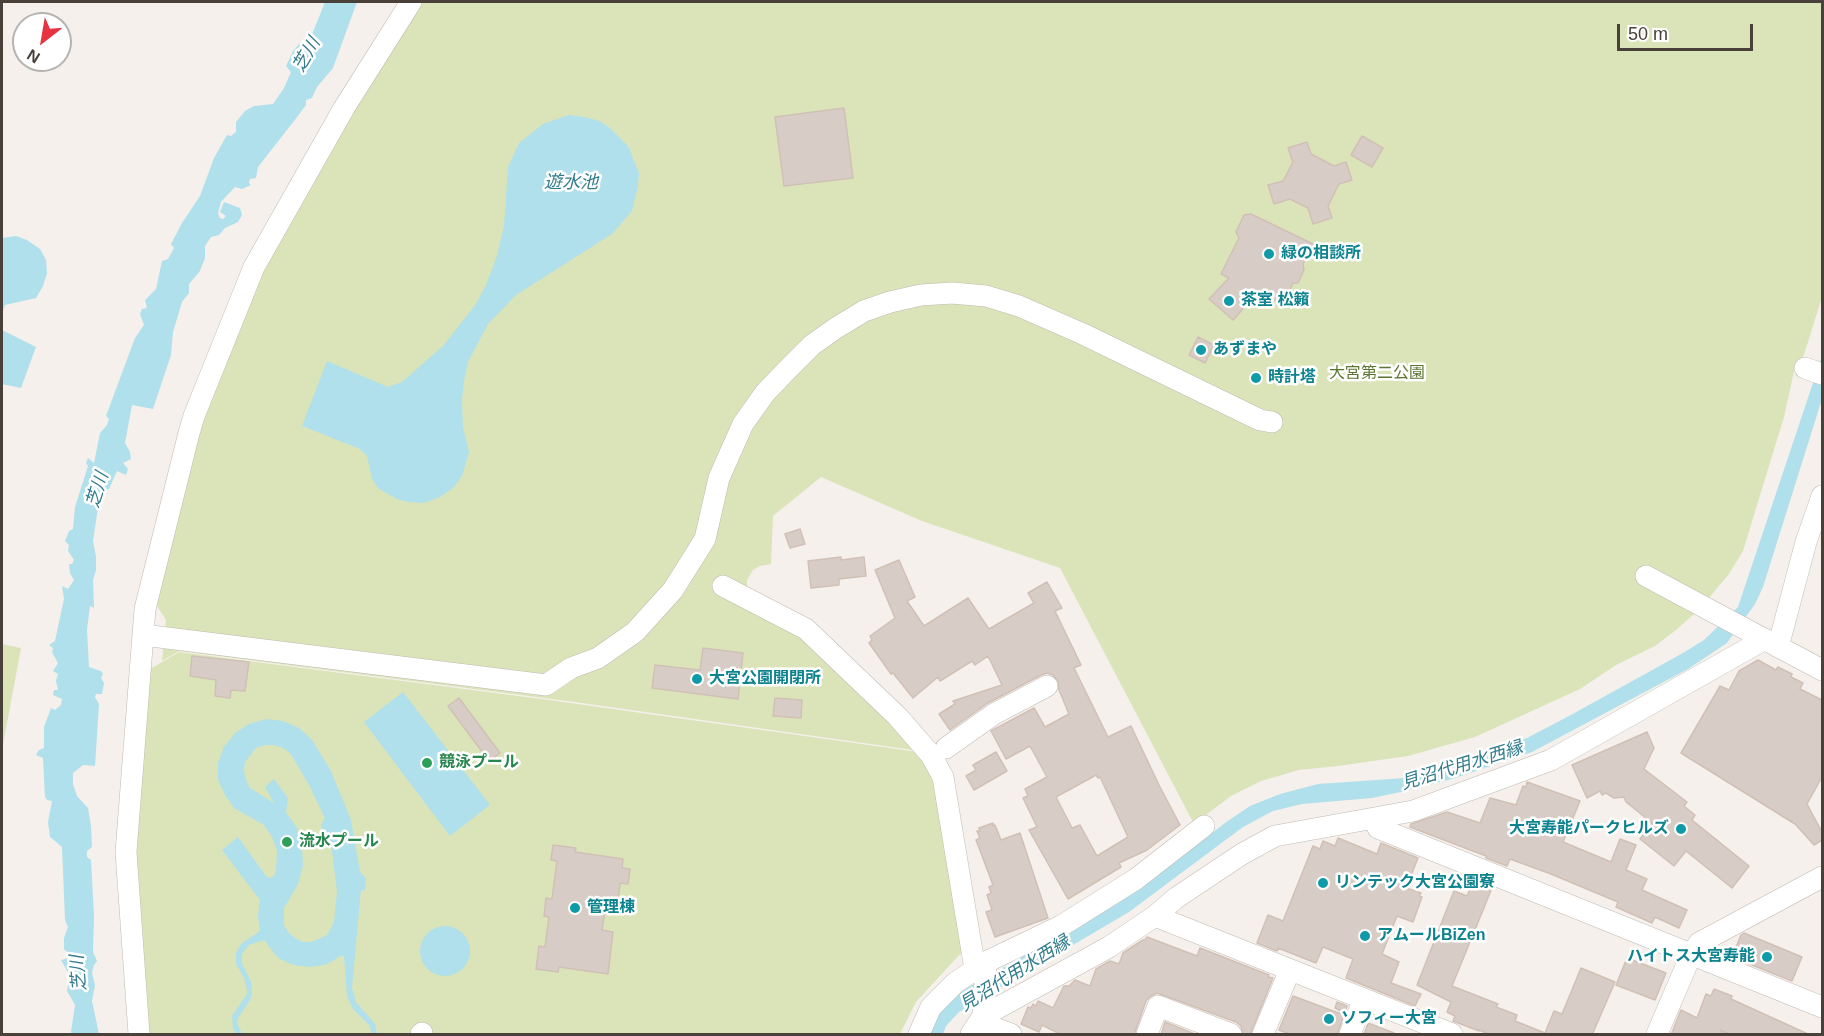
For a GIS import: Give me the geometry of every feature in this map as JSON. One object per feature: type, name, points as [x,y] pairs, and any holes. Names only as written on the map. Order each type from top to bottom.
[{"type":"street","points":[[139,1035],[126,852],[145,609],[194,416],[249,279],[344,108],[411,2]]},
{"type":"street","points":[[143,635],[546,684],[571,668],[597,658],[635,632],[673,590],[705,539],[719,478],[743,424],[765,393],[786,371],[812,345],[864,311],[921,295],[952,292],[986,296],[1019,306],[1083,334],[1260,420],[1272,422]]},
{"type":"street","points":[[978,1024],[1109,947],[1155,916],[1176,898],[1242,854],[1275,836],[1413,811],[1551,760],[1766,640],[1822,496]]},
{"type":"street","points":[[1646,576],[1822,670]]},
{"type":"street","points":[[723,586],[806,629],[898,717],[931,755],[942,777],[981,966],[978,1024]]},
{"type":"street","points":[[946,748],[994,714],[1047,686]]},
{"type":"street","points":[[1375,818],[1378,828],[1822,1007]]},
{"type":"street","points":[[920,1035],[931,1007],[955,983],[981,966],[1061,926],[1136,879],[1204,826]]},
{"type":"street","points":[[1657,1035],[1691,955],[1699,943],[1822,877]]},
{"type":"street","points":[[1155,916],[1446,1033]]},
{"type":"street","points":[[1263,1035],[1290,970]]},
{"type":"street","points":[[1350,1035],[1364,999]]},
{"type":"street","points":[[1147,1035],[1158,1006],[1231,1035]]},
{"type":"street","points":[[978,1024],[1011,1035]]},
{"type":"green space","name":"大宮第二公園","points":[[418,2],[1822,2],[1822,297],[1804,355],[1794,371],[1784,417],[1743,551],[1729,574],[1708,599],[1705,599],[1693,615],[1676,630],[1655,646],[1616,665],[1580,689],[1475,737],[1408,756],[1299,770],[1261,781],[1231,796],[1194,824],[1060,568],[922,521],[821,477],[773,516],[771,564],[753,570],[747,580],[747,587],[805,636],[920,751],[575,702],[179,651],[162,661],[166,620],[154,601],[201,405],[285,221]]},
{"type":"green space","points":[[2,644],[21,648],[2,750]]},
{"type":"green space","points":[[179,652],[549,700],[918,752],[935,775],[962,952],[916,1002],[900,1034],[146,1034],[134,850],[147,671]]},
{"type":"water","name":"芝川","points":[[325,2],[357,2],[333,68],[317,87],[312,98],[306,100],[306,105],[258,167],[256,178],[250,179],[251,185],[242,189],[235,187],[221,202],[218,213],[220,218],[223,219],[226,216],[220,212],[224,202],[240,208],[242,215],[238,222],[225,228],[219,235],[211,237],[205,246],[205,258],[200,271],[189,284],[189,293],[182,302],[173,332],[171,355],[153,409],[132,405],[125,443],[131,459],[123,463],[128,469],[126,475],[117,471],[109,489],[103,491],[99,501],[93,541],[96,557],[93,580],[94,608],[90,606],[87,630],[89,667],[101,671],[104,683],[102,694],[96,694],[95,697],[99,704],[95,766],[83,765],[73,773],[73,784],[77,796],[88,808],[91,826],[92,847],[87,851],[87,857],[91,860],[93,952],[97,961],[92,973],[95,985],[92,1001],[99,1034],[72,1034],[75,1005],[67,991],[70,976],[61,960],[69,958],[70,955],[64,949],[64,938],[68,927],[65,920],[62,847],[50,837],[48,822],[52,801],[45,797],[43,758],[36,755],[44,748],[44,727],[51,708],[55,710],[61,705],[62,699],[53,695],[54,690],[58,690],[56,681],[58,674],[53,671],[58,663],[52,652],[53,648],[49,645],[55,641],[64,599],[62,586],[68,589],[74,580],[69,564],[72,564],[74,560],[68,551],[69,545],[65,541],[69,531],[73,529],[75,507],[88,466],[86,463],[88,458],[94,463],[100,433],[109,419],[106,416],[135,338],[144,325],[140,314],[142,309],[147,308],[145,300],[156,289],[162,261],[168,259],[174,248],[171,244],[200,196],[214,158],[227,135],[231,136],[236,132],[236,122],[245,111],[254,106],[273,104],[291,72],[286,66],[293,51],[301,42],[311,37]]},
{"type":"water","name":"遊水池","points":[[569,115],[600,121],[628,146],[639,173],[632,211],[612,234],[516,295],[488,324],[468,362],[464,381],[463,428],[469,452],[462,476],[453,488],[440,497],[424,503],[397,499],[379,489],[372,479],[367,456],[360,449],[302,426],[327,361],[388,387],[402,382],[443,346],[476,304],[497,256],[504,226],[508,167],[519,143],[543,124]]},
{"type":"water","points":[[16,236],[40,249],[46,260],[47,273],[36,298],[5,305],[2,314],[2,238]]},
{"type":"water","points":[[2,330],[36,347],[21,388],[2,384]]},
{"type":"water","name":"見沼代用水西縁","points":[[1822,356],[1822,399],[1763,587],[1755,604],[1727,643],[1688,669],[1532,752],[1452,779],[1401,792],[1372,798],[1302,804],[1273,811],[1243,827],[1129,912],[959,1012],[946,1026],[943,1034],[927,1034],[945,1003],[967,988],[1078,925],[1163,871],[1250,806],[1280,794],[1318,784],[1405,778],[1527,738],[1704,640],[1738,607]]},
{"type":"water","name":"競泳プール","points":[[403,692],[490,805],[450,836],[364,722]]},
{"type":"water","name":"流水プール","points":[[266,719],[283,721],[299,728],[312,740],[331,771],[351,820],[360,872],[366,878],[365,890],[361,890],[352,988],[356,1002],[375,1024],[377,1034],[372,1034],[369,1025],[353,1009],[347,996],[344,956],[325,965],[309,967],[293,965],[278,958],[264,940],[249,945],[242,954],[242,963],[251,982],[252,993],[238,1018],[237,1023],[242,1034],[236,1034],[233,1029],[232,1016],[247,994],[244,978],[236,964],[236,953],[241,944],[260,931],[258,916],[260,900],[222,850],[238,837],[266,876],[270,878],[274,876],[276,871],[277,851],[272,837],[264,825],[234,808],[218,780],[218,763],[224,747],[235,733],[249,724]],"holes":[[[274,745],[290,753],[325,818],[321,825],[325,836],[330,835],[337,892],[334,922],[327,935],[312,942],[303,942],[295,938],[284,925],[284,908],[298,884],[303,866],[302,846],[297,828],[286,812],[288,798],[274,779],[265,787],[274,803],[250,788],[244,771],[245,762],[256,748]]]},
{"type":"water","points":[[445,926],[463,933],[470,951],[463,969],[445,976],[427,969],[420,951],[427,933]]},
{"type":"building","points":[[844,108],[853,178],[784,186],[775,117]]},
{"type":"building","points":[[1362,136],[1383,148],[1372,167],[1351,155]]},
{"type":"building","points":[[1307,142],[1311,154],[1334,166],[1346,162],[1352,180],[1339,184],[1328,206],[1332,218],[1313,224],[1308,208],[1290,199],[1274,204],[1268,185],[1283,181],[1293,162],[1288,148]]},
{"type":"building","name":"緑の相談所","points":[[1251,214],[1313,244],[1303,264],[1304,270],[1298,283],[1293,283],[1283,305],[1258,292],[1233,320],[1209,299],[1229,278],[1221,274],[1239,238],[1236,232],[1244,215]]},
{"type":"building","name":"あずまや","points":[[1198,337],[1214,345],[1205,363],[1189,355]]},
{"type":"building","points":[[800,529],[805,544],[790,548],[785,534]]},
{"type":"building","points":[[841,557],[841,560],[864,557],[866,576],[839,579],[839,585],[811,588],[808,561]]},
{"type":"building","points":[[899,560],[915,597],[907,601],[924,626],[968,598],[989,629],[1034,603],[1028,593],[1047,582],[1062,608],[1055,611],[1081,665],[1074,668],[1108,737],[1131,726],[1180,825],[1147,850],[1119,863],[1121,867],[1068,899],[1029,830],[1037,827],[1023,798],[1028,796],[1025,789],[1047,777],[1030,746],[1006,759],[991,731],[1034,708],[1045,727],[1069,714],[1059,690],[1058,681],[1053,675],[1047,673],[1041,675],[988,703],[950,730],[939,714],[955,704],[953,701],[1002,685],[988,656],[975,665],[972,661],[940,681],[938,677],[913,698],[893,673],[891,674],[869,643],[872,640],[870,636],[895,618],[875,570]],"holes":[[[1096,775],[1100,777],[1128,837],[1097,856],[1080,825],[1072,828],[1056,797]]]},
{"type":"building","name":"大宮公園開閉所","points":[[703,648],[743,653],[738,699],[652,688],[655,665],[700,670]]},
{"type":"building","points":[[192,656],[249,662],[245,691],[231,690],[230,698],[215,696],[216,680],[190,676]]},
{"type":"building","points":[[1758,660],[1776,670],[1778,667],[1792,674],[1791,677],[1803,683],[1800,689],[1822,700],[1822,777],[1807,804],[1822,832],[1822,840],[1814,845],[1795,824],[1681,753],[1720,686],[1729,690],[1739,671]]},
{"type":"building","points":[[459,698],[500,753],[489,761],[448,706]]},
{"type":"building","points":[[775,698],[802,700],[801,718],[773,716]]},
{"type":"building","points":[[1647,732],[1654,748],[1644,769],[1687,802],[1684,806],[1695,815],[1692,820],[1749,866],[1732,888],[1686,851],[1674,866],[1640,839],[1652,823],[1626,802],[1624,797],[1614,798],[1606,793],[1602,795],[1600,791],[1587,798],[1572,765]]},
{"type":"building","points":[[996,752],[1007,771],[974,790],[966,776],[976,770],[973,765]]},
{"type":"building","points":[[1527,782],[1580,801],[1563,842],[1611,862],[1620,839],[1636,845],[1626,870],[1647,879],[1642,890],[1687,910],[1679,928],[1655,917],[1652,923],[1616,907],[1618,902],[1551,874],[1510,859],[1507,866],[1410,827],[1411,824],[1447,812],[1480,823],[1490,798],[1516,805],[1523,786],[1526,787]]},
{"type":"building","points":[[993,823],[1001,840],[1020,833],[1048,918],[995,937],[986,912],[992,910],[987,895],[991,893],[989,887],[993,885],[976,840],[980,838],[977,831],[980,831],[979,828]]},
{"type":"building","points":[[1338,838],[1377,854],[1381,843],[1418,858],[1406,888],[1421,893],[1419,896],[1422,897],[1413,922],[1397,916],[1382,954],[1399,962],[1391,983],[1421,994],[1415,1006],[1346,978],[1353,959],[1323,947],[1316,963],[1278,948],[1277,951],[1257,943],[1268,915],[1283,921],[1313,846],[1320,849],[1323,841],[1335,846]]},
{"type":"building","name":"管理棟","points":[[553,845],[576,848],[575,852],[623,859],[622,868],[630,869],[628,884],[620,883],[618,900],[607,898],[602,930],[613,932],[608,974],[559,967],[558,972],[536,969],[539,946],[545,947],[549,917],[544,916],[546,898],[552,899],[557,861],[551,860]]},
{"type":"building","points":[[1476,881],[1492,888],[1452,986],[1498,1004],[1496,1007],[1517,1015],[1515,1021],[1545,1033],[1554,1011],[1562,1014],[1581,968],[1615,982],[1592,1035],[1491,1035],[1453,1021],[1455,1016],[1447,1012],[1451,1002],[1417,985],[1454,891],[1467,896],[1472,884],[1474,885]]},
{"type":"building","name":"ハイトス大宮寿能","points":[[1744,933],[1802,957],[1792,981],[1732,957]]},
{"type":"building","points":[[1147,937],[1197,956],[1200,948],[1273,978],[1250,1035],[1243,1035],[1241,1026],[1236,1022],[1157,993],[1146,1001],[1134,1035],[1062,1035],[1042,1025],[1039,1032],[1021,1024],[1028,1007],[1031,1008],[1033,1004],[1036,1006],[1038,1001],[1053,1008],[1064,986],[1069,986],[1075,980],[1090,986],[1096,969],[1110,961],[1119,964],[1123,953]]},
{"type":"building","points":[[1627,958],[1666,973],[1655,1000],[1616,985]]},
{"type":"building","points":[[1714,989],[1810,1035],[1732,1035],[1720,1030],[1730,1035],[1671,1035],[1681,1010],[1697,1018],[1706,994],[1711,996]]},
{"type":"building","points":[[1293,996],[1344,1015],[1337,1035],[1292,1035],[1279,1030]]},
{"type":"building","points":[[1337,1002],[1347,1006],[1345,1013],[1335,1008]]},
{"type":"building","points":[[1165,1022],[1197,1035],[1161,1035]]},
{"type":"building","points":[[1368,1023],[1394,1033],[1393,1035],[1364,1035]]},
{"type":"place","name":"緑の相談所","points":[[1269,254]]},
{"type":"place","name":"茶室 松籟","points":[[1229,301]]},
{"type":"place","name":"あずまや","points":[[1201,350]]},
{"type":"place","name":"時計塔","points":[[1256,378]]},
{"type":"place","name":"大宮公園開閉所","points":[[697,679]]},
{"type":"place","name":"競泳プール","points":[[427,763]]},
{"type":"place","name":"大宮寿能パークヒルズ","points":[[1681,829]]},
{"type":"place","name":"流水プール","points":[[287,842]]},
{"type":"place","name":"リンテック大宮公園寮","points":[[1323,883]]},
{"type":"place","name":"管理棟","points":[[575,908]]},
{"type":"place","name":"アムールBiZen","points":[[1365,936]]},
{"type":"place","name":"ハイトス大宮寿能","points":[[1767,957]]},
{"type":"place","name":"ソフィー大宮","points":[[1329,1019]]}]
